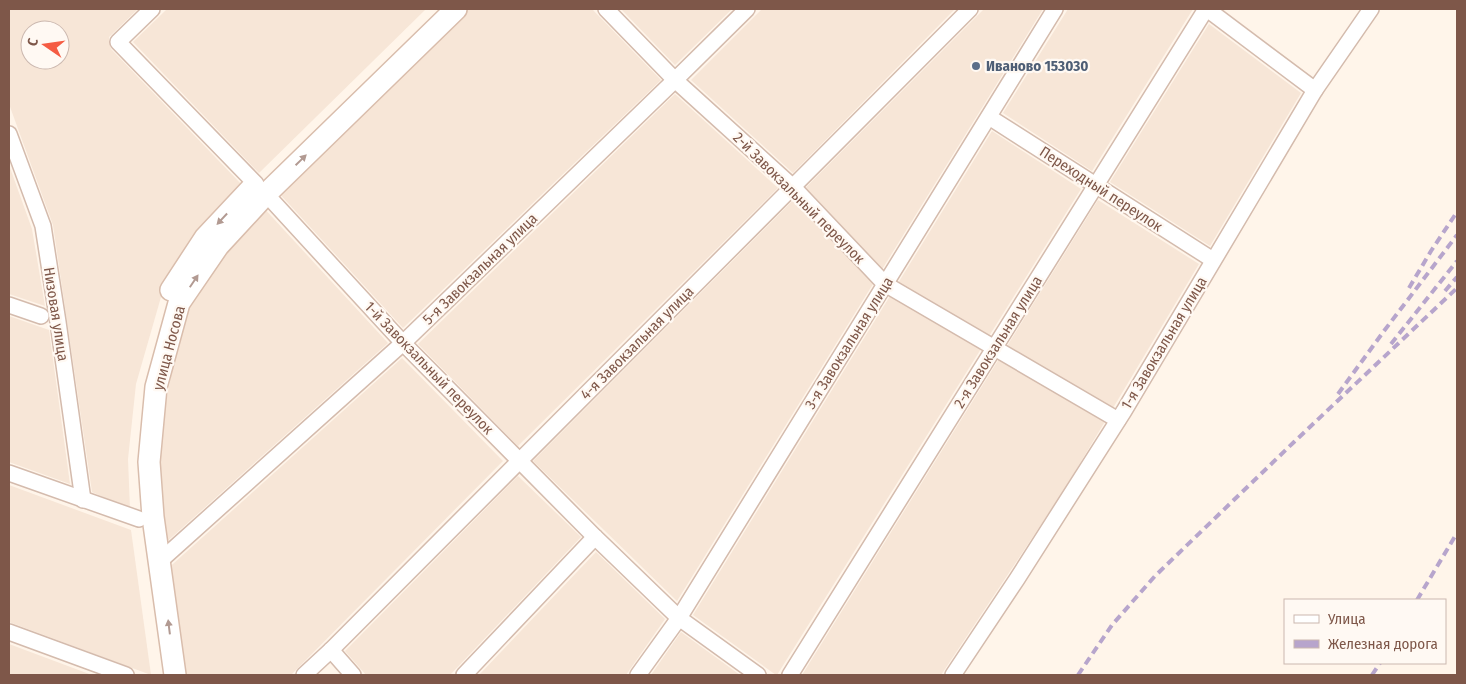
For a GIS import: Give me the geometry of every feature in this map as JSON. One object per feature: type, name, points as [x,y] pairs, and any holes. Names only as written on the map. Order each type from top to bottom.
[{"type":"main road","name":"улица Носова","points":[[161,675],[146,518],[156,387],[179,303],[218,246],[261,189],[435,9]]},
{"type":"main road","name":"улица Носова","points":[[261,189],[456,9]]},
{"type":"main road","name":"улица Носова","points":[[146,518],[160,561],[175,675]]},
{"type":"street","name":"1-й Завокзальный переулок","points":[[152,9],[118,42],[261,189],[403,343],[518,461],[679,618],[758,675]]},
{"type":"street","name":"2-й Завокзальный переулок","points":[[606,9],[675,80],[793,187],[885,284],[1118,420]]},
{"type":"street","name":"5-я Завокзальная улица","points":[[160,561],[403,343],[747,9]]},
{"type":"street","name":"4-я Завокзальная улица","points":[[304,675],[970,9]]},
{"type":"street","name":"3-я Завокзальная улица","points":[[638,675],[679,618],[1056,9]]},
{"type":"street","points":[[1206,9],[1314,90]]},
{"type":"street","name":"2-я Завокзальная улица","points":[[790,675],[1206,9]]},
{"type":"street","name":"1-я Завокзальная улица","points":[[953,675],[1017,579],[1118,420],[1314,90],[1372,9]]},
{"type":"street","name":"Переходный переулок","points":[[989,117],[1213,260]]},
{"type":"street","name":"Низовая улица","points":[[9,134],[43,226],[83,500]]},
{"type":"street","points":[[9,305],[41,316]]},
{"type":"street","points":[[9,473],[83,500],[146,518]]},
{"type":"street","points":[[464,675],[596,537]]},
{"type":"street","points":[[9,632],[126,675]]},
{"type":"street","points":[[331,650],[352,675]]},
{"type":"shaded area","points":[[9,9],[138,9],[109,37],[111,49],[243,186],[197,237],[161,297],[136,384],[128,459],[130,509],[92,492],[53,225],[9,104]]},
{"type":"shaded area","points":[[167,9],[426,9],[259,173],[133,42]]},
{"type":"shaded area","points":[[464,9],[592,9],[661,80],[403,328],[277,191]]},
{"type":"shaded area","points":[[621,9],[732,9],[675,65]]},
{"type":"shaded area","points":[[762,9],[955,9],[793,173],[691,80]]},
{"type":"shaded area","points":[[984,9],[1043,9],[677,601],[533,461]]},
{"type":"shaded area","points":[[1068,9],[1193,9],[1092,171],[1003,113]]},
{"type":"shaded area","points":[[1209,24],[1301,93],[1210,246],[1110,182]]},
{"type":"shaded area","points":[[675,94],[778,188],[518,446],[418,344]]},
{"type":"shaded area","points":[[992,131],[1081,189],[776,675],[693,615]]},
{"type":"shaded area","points":[[9,165],[32,229],[45,306],[9,294]]},
{"type":"shaded area","points":[[1098,200],[1199,264],[1064,490],[941,675],[802,675]]},
{"type":"shaded area","points":[[262,206],[388,343],[162,546],[154,462],[185,306]]},
{"type":"shaded area","points":[[9,316],[49,330],[70,484],[9,462]]},
{"type":"shaded area","points":[[402,358],[503,461],[291,675],[185,675],[164,572]]},
{"type":"shaded area","points":[[518,476],[581,537],[450,675],[366,675],[345,651]]},
{"type":"shaded area","points":[[9,485],[131,530],[151,675],[9,622]]},
{"type":"shaded area","points":[[596,552],[665,619],[626,675],[479,675]]},
{"type":"shaded area","points":[[681,632],[740,675],[651,675]]},
{"type":"shaded area","points":[[9,644],[92,675],[9,675]]},
{"type":"railway","points":[[1409,288],[1457,212]]},
{"type":"railway","points":[[1338,394],[1457,235]]},
{"type":"railway","points":[[1391,344],[1457,261]]},
{"type":"railway","points":[[1445,291],[1457,277]]},
{"type":"railway","points":[[1078,675],[1112,625],[1155,576],[1457,288]]},
{"type":"railway","points":[[1418,599],[1457,533]]},
{"type":"railway","points":[[1372,675],[1379,664]]},
{"type":"place","name":"Иваново 153030","points":[[976,66]]}]
